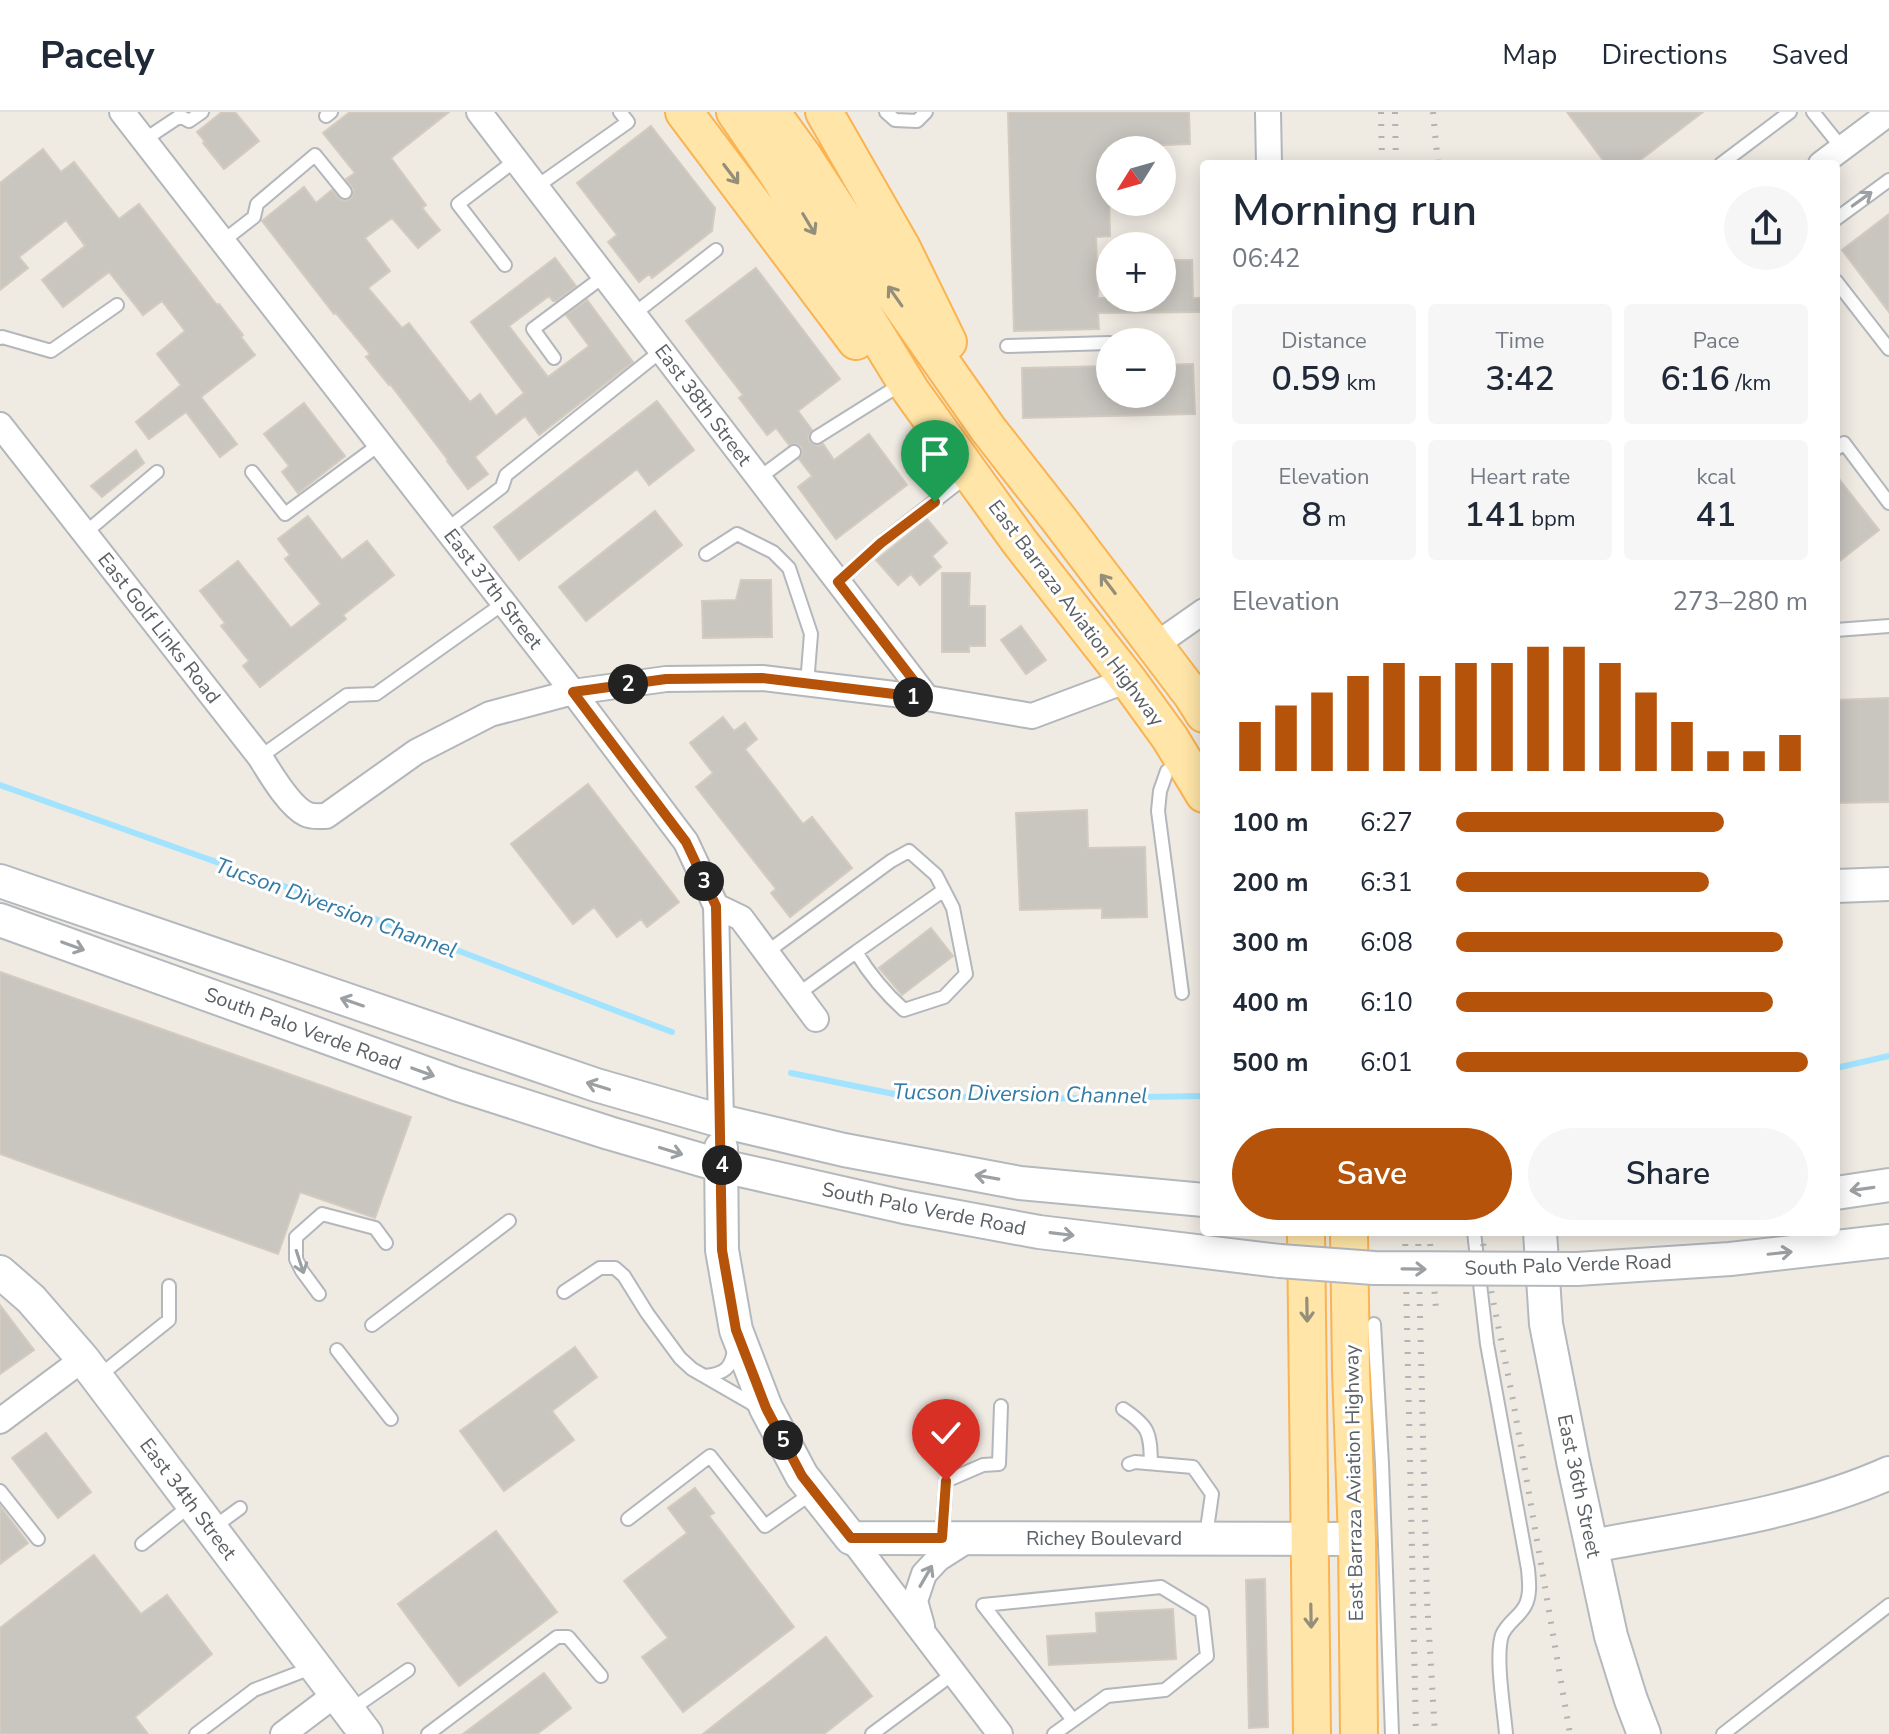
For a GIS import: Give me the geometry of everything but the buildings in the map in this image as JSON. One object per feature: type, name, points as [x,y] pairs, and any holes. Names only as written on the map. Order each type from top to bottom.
[{"type":"main road","points":[[684,112],[858,344],[1019,541]]},
{"type":"main road","name":"East Barraza Aviation Highway","points":[[735,112],[777,173],[911,391],[1019,541],[1128,680]]},
{"type":"main road","name":"East Barraza Aviation Highway","points":[[771,112],[970,404],[1200,708]]},
{"type":"main road","points":[[824,112],[902,248],[967,379],[1004,441],[1057,517]]},
{"type":"main road","points":[[1128,680],[1150,680],[1178,702],[1200,776]]},
{"type":"main road","name":"South Palo Verde Road","points":[[0,881],[596,1085],[721,1121],[844,1150],[1020,1183],[1200,1200]]},
{"type":"main road","points":[[1840,886],[1889,884]]},
{"type":"main road","name":"South Palo Verde Road","points":[[0,920],[456,1084],[609,1133],[722,1166],[904,1207],[1039,1232],[1280,1261],[1374,1268],[1577,1269],[1730,1259],[1889,1241]]},
{"type":"main road","points":[[721,1121],[722,1250],[736,1330],[766,1408],[802,1476],[851,1538]]},
{"type":"main road","points":[[1840,1192],[1889,1185]]},
{"type":"main road","points":[[1306,1236],[1312,1734]]},
{"type":"main road","name":"East Barraza Aviation Highway","points":[[1349,1236],[1359,1734]]},
{"type":"main road","name":"East 36th Street","points":[[1540,1236],[1546,1324],[1592,1546],[1611,1636],[1644,1734]]},
{"type":"main road","name":"East 34th Street","points":[[0,1272],[31,1299],[90,1369],[351,1713]]},
{"type":"main road","points":[[1592,1546],[1793,1507],[1858,1487],[1889,1473]]},
{"type":"main road","name":"Richey Boulevard","points":[[851,1538],[1357,1539]]},
{"type":"street","name":"East 37th Street","points":[[122,112],[686,842],[716,906],[721,1121]]},
{"type":"street","name":"East 38th Street","points":[[479,112],[927,698]]},
{"type":"street","points":[[1268,112],[1269,160]]},
{"type":"street","points":[[1826,160],[1889,113]]},
{"type":"street","name":"East Golf Links Road","points":[[0,425],[304,814],[326,816],[416,752],[490,714],[573,692]]},
{"type":"street","points":[[1154,646],[1200,614]]},
{"type":"street","points":[[573,692],[666,679],[762,678],[927,698],[1032,716],[1128,680]]},
{"type":"street","points":[[716,906],[741,918],[816,1019]]},
{"type":"street","points":[[0,1421],[90,1369]]},
{"type":"street","points":[[851,1538],[1000,1734]]},
{"type":"street","points":[[923,1633],[915,1601],[924,1574],[957,1538]]},
{"type":"street","points":[[283,1734],[351,1713]]},
{"type":"lane","points":[[144,140],[180,116],[189,121],[202,112]]},
{"type":"lane","points":[[536,187],[628,122],[620,112]]},
{"type":"lane","points":[[886,112],[895,120],[917,121],[926,112]]},
{"type":"lane","points":[[1726,160],[1790,112]]},
{"type":"lane","points":[[1813,112],[1841,147]]},
{"type":"lane","points":[[223,241],[254,217],[257,204],[315,155],[345,192]]},
{"type":"lane","points":[[505,265],[458,204],[516,160]]},
{"type":"lane","points":[[1840,216],[1889,180]]},
{"type":"lane","points":[[634,314],[716,250]]},
{"type":"lane","points":[[554,358],[533,329],[604,276]]},
{"type":"lane","points":[[1840,286],[1889,349]]},
{"type":"lane","points":[[0,338],[51,351],[117,305]]},
{"type":"lane","points":[[1007,346],[1096,343]]},
{"type":"lane","points":[[447,529],[502,487],[506,475],[661,351]]},
{"type":"lane","points":[[817,437],[895,388]]},
{"type":"lane","points":[[1840,446],[1844,443],[1889,503]]},
{"type":"lane","points":[[252,472],[285,514],[380,444]]},
{"type":"lane","points":[[759,478],[794,452]]},
{"type":"lane","points":[[85,533],[157,472]]},
{"type":"lane","points":[[838,582],[881,543],[967,476]]},
{"type":"lane","points":[[706,554],[737,534],[773,552],[789,568],[811,634],[807,684]]},
{"type":"lane","points":[[260,757],[347,695],[376,694],[504,603]]},
{"type":"lane","points":[[1840,630],[1889,626]]},
{"type":"lane","points":[[1182,993],[1158,811],[1160,791],[1167,771],[1194,750]]},
{"type":"lane","points":[[767,952],[909,851],[936,875],[953,908],[966,974],[944,997],[904,1010],[886,994],[856,952]]},
{"type":"lane","points":[[798,994],[944,890]]},
{"type":"lane","points":[[319,1294],[296,1259],[296,1237],[322,1214],[375,1228],[386,1243]]},
{"type":"lane","points":[[372,1325],[509,1221]]},
{"type":"lane","points":[[1474,1236],[1487,1344],[1528,1569],[1529,1592],[1525,1606],[1503,1633],[1499,1653],[1506,1734]]},
{"type":"lane","points":[[564,1292],[600,1268],[615,1268],[624,1276],[677,1355],[692,1369],[751,1403],[774,1423]]},
{"type":"lane","points":[[90,1369],[169,1320],[169,1286]]},
{"type":"lane","points":[[1374,1324],[1392,1734]]},
{"type":"lane","points":[[705,1376],[720,1374],[733,1361],[736,1330]]},
{"type":"lane","points":[[337,1350],[391,1419]]},
{"type":"lane","points":[[957,1538],[946,1481],[983,1465],[999,1464],[1001,1406]]},
{"type":"lane","points":[[1123,1409],[1139,1420],[1150,1436],[1151,1463]]},
{"type":"lane","points":[[628,1519],[710,1456],[765,1526],[814,1491]]},
{"type":"lane","points":[[1129,1464],[1193,1467],[1212,1494],[1206,1539]]},
{"type":"lane","points":[[0,1491],[38,1539]]},
{"type":"lane","points":[[142,1544],[202,1516],[240,1508]]},
{"type":"lane","points":[[1054,1734],[1107,1696],[1165,1690],[1207,1656],[1202,1612],[1161,1587],[983,1605],[1073,1720]]},
{"type":"lane","points":[[1723,1734],[1889,1605]]},
{"type":"lane","points":[[428,1734],[557,1637],[568,1637],[601,1676]]},
{"type":"lane","points":[[196,1734],[254,1690],[315,1667]]},
{"type":"lane","points":[[351,1713],[408,1670]]},
{"type":"lane","points":[[872,1734],[954,1673]]},
{"type":"waterway","name":"Tucson Diversion Channel","points":[[0,785],[354,911],[672,1032]]},
{"type":"waterway","name":"Tucson Diversion Channel","points":[[1840,1067],[1889,1056]]},
{"type":"waterway","name":"Tucson Diversion Channel","points":[[791,1073],[894,1094],[1018,1099],[1200,1096]]},
{"type":"railway","points":[[1381,112],[1382,160]]},
{"type":"railway","points":[[1395,112],[1396,160]]},
{"type":"railway","points":[[1433,112],[1438,160]]},
{"type":"railway","points":[[1405,1236],[1416,1734]]},
{"type":"railway","points":[[1418,1236],[1427,1600],[1435,1734]]},
{"type":"railway","points":[[1429,1236],[1436,1308]]},
{"type":"railway","points":[[1482,1236],[1570,1734]]},
{"type":"route","points":[[935,502],[881,543],[838,582],[927,698],[762,678],[666,679],[573,692],[686,842],[716,906],[722,1250],[736,1330],[766,1408],[802,1476],[851,1538],[942,1538],[946,1481]]}]
